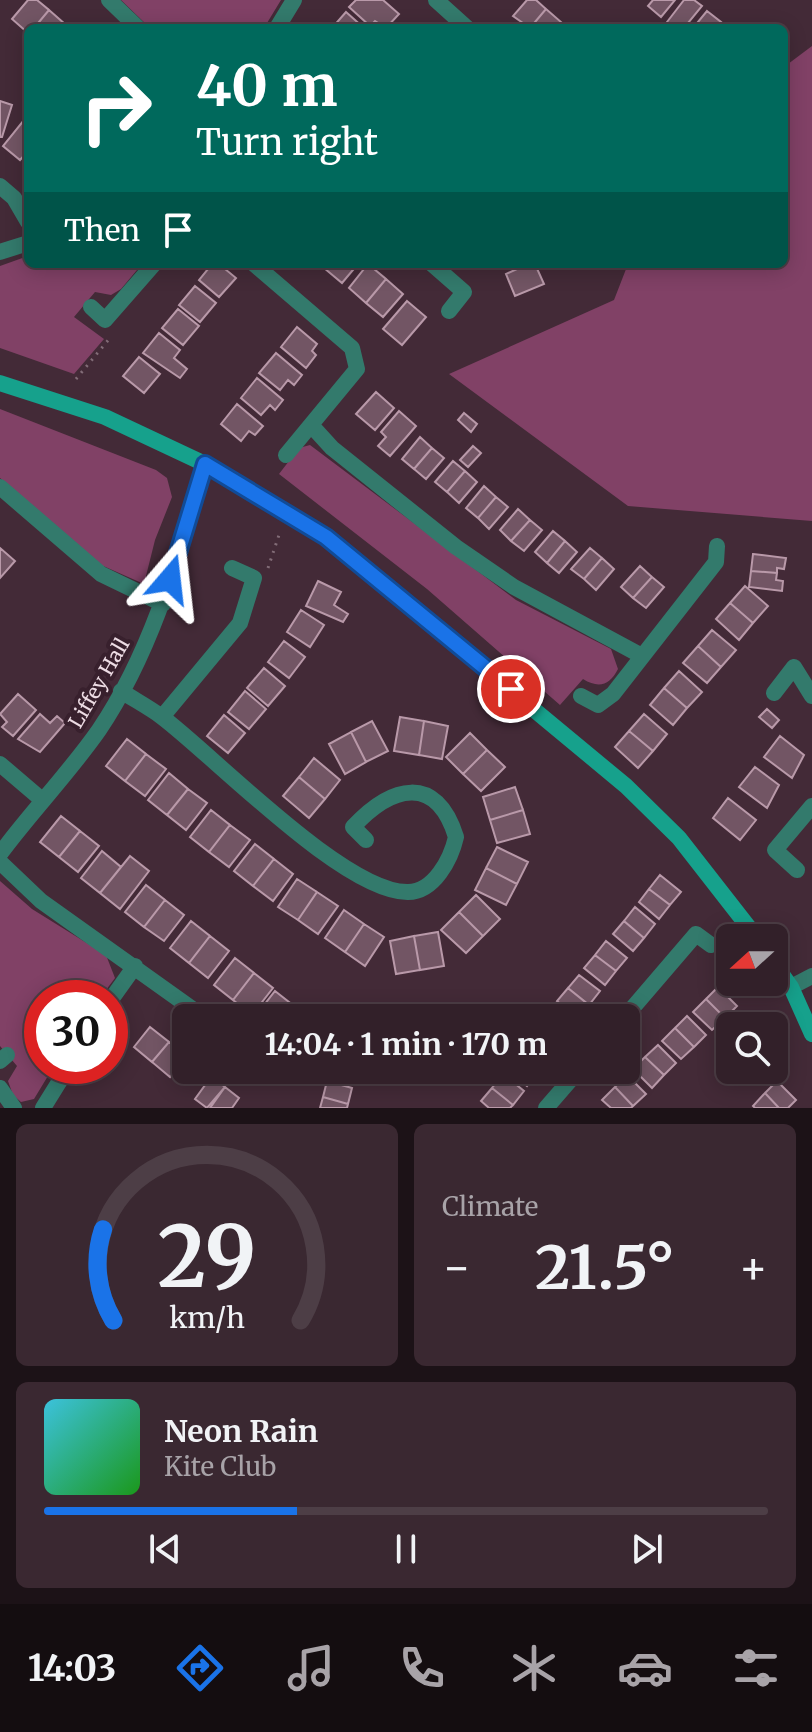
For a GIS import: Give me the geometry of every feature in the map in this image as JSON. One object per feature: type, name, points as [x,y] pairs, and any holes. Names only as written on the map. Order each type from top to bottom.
[{"type":"street","points":[[109,0],[134,24]]},
{"type":"street","points":[[279,24],[294,0]]},
{"type":"street","points":[[436,0],[463,24]]},
{"type":"street","points":[[0,186],[14,198],[24,215]]},
{"type":"street","points":[[0,252],[24,244]]},
{"type":"street","points":[[91,307],[105,320],[150,268]]},
{"type":"street","points":[[259,268],[352,348],[358,359],[357,369],[286,455]]},
{"type":"street","points":[[437,268],[464,292],[449,311]]},
{"type":"street","points":[[0,383],[105,417],[205,464],[326,537],[626,786],[679,838],[746,924]]},
{"type":"street","points":[[311,425],[332,448],[456,547],[514,587],[642,656]]},
{"type":"street","name":"Liffey Hall","points":[[0,854],[98,731],[121,691],[163,604],[205,464]]},
{"type":"street","points":[[0,487],[101,574],[163,604]]},
{"type":"street","points":[[581,696],[598,705],[613,694],[716,562],[717,546]]},
{"type":"street","points":[[162,717],[240,623],[254,578],[232,568]]},
{"type":"street","points":[[774,693],[794,667],[812,696]]},
{"type":"street","points":[[121,691],[162,717],[284,821],[351,871],[387,889],[417,891],[428,885],[441,871],[456,837],[440,803],[426,794],[411,793],[391,796],[372,807],[353,827],[366,840]]},
{"type":"street","points":[[0,764],[41,799]]},
{"type":"street","points":[[797,870],[775,850],[812,806]]},
{"type":"street","points":[[0,862],[41,901],[186,1004]]},
{"type":"street","points":[[636,1004],[696,934],[711,945]]},
{"type":"street","points":[[125,980],[135,966]]},
{"type":"street","points":[[791,987],[812,976]]},
{"type":"street","points":[[788,983],[812,1034]]},
{"type":"street","points":[[43,1108],[58,1084]]},
{"type":"street","points":[[546,1108],[567,1084]]},
{"type":"street","points":[[0,1088],[14,1108]]},
{"type":"path","points":[[76,379],[110,338]]},
{"type":"path","points":[[267,571],[279,535]]},
{"type":"shaded area","points":[[121,0],[281,0],[266,24],[146,24]]},
{"type":"shaded area","points":[[812,46],[812,521],[628,506],[449,374],[614,300],[626,268],[788,268],[788,64]]},
{"type":"shaded area","points":[[24,257],[24,268],[139,268],[121,289],[111,295],[95,292],[74,317],[104,339],[74,374],[0,348],[0,266]]},
{"type":"shaded area","points":[[0,409],[156,470],[167,478],[172,497],[155,540],[144,584],[101,565],[0,478]]},
{"type":"shaded area","points":[[310,445],[516,600],[611,649],[618,669],[615,674],[604,684],[583,679],[560,705],[427,589],[279,474],[299,448]]},
{"type":"shaded area","points":[[0,881],[32,909],[106,955],[115,978],[24,980],[24,1084],[43,1084],[34,1099],[21,1102],[13,1095],[8,1081],[17,1066],[0,1046]]},
{"type":"building","points":[[28,0],[37,0],[49,10],[37,24],[24,24],[24,30],[12,19]]},
{"type":"building","points":[[356,0],[383,0],[399,14],[390,24],[375,21],[368,24],[349,7]]},
{"type":"building","points":[[527,0],[536,0],[546,9],[533,24],[524,24],[513,16]]},
{"type":"building","points":[[653,0],[675,0],[661,17],[648,6]]},
{"type":"building","points":[[684,0],[694,0],[702,6],[687,24],[667,22]]},
{"type":"building","points":[[546,9],[561,22],[559,24],[533,24]]},
{"type":"building","points":[[49,10],[65,24],[37,24]]},
{"type":"building","points":[[707,11],[721,22],[719,24],[696,24]]},
{"type":"building","points":[[346,12],[360,24],[336,24]]},
{"type":"building","points":[[0,101],[12,105],[2,137],[0,137]]},
{"type":"building","points":[[24,120],[24,156],[20,160],[3,146]]},
{"type":"building","points":[[209,268],[224,268],[236,278],[219,297],[199,280]]},
{"type":"building","points":[[324,268],[355,268],[342,283]]},
{"type":"building","points":[[365,268],[373,268],[386,279],[366,303],[349,288]]},
{"type":"building","points":[[519,268],[537,268],[544,284],[515,296],[506,274]]},
{"type":"building","points":[[386,279],[403,294],[383,317],[366,303]]},
{"type":"building","points":[[195,286],[216,303],[200,322],[179,305]]},
{"type":"building","points":[[407,301],[426,317],[402,345],[383,329]]},
{"type":"building","points":[[178,309],[199,326],[183,345],[162,328]]},
{"type":"building","points":[[297,327],[317,344],[312,351],[316,355],[306,368],[281,347]]},
{"type":"building","points":[[159,333],[180,350],[174,358],[187,369],[180,378],[143,353]]},
{"type":"building","points":[[276,353],[302,375],[294,385],[288,380],[280,390],[259,373]]},
{"type":"building","points":[[139,357],[160,374],[144,393],[123,376]]},
{"type":"building","points":[[257,378],[283,400],[275,410],[270,405],[261,415],[241,398]]},
{"type":"building","points":[[376,392],[394,408],[375,430],[356,414]]},
{"type":"building","points":[[237,404],[263,426],[255,435],[249,431],[241,441],[221,424]]},
{"type":"building","points":[[399,411],[416,426],[390,456],[378,446],[386,437],[381,432]]},
{"type":"building","points":[[464,413],[477,424],[471,432],[458,420]]},
{"type":"building","points":[[420,437],[432,448],[414,469],[402,459]]},
{"type":"building","points":[[473,446],[481,453],[468,467],[460,460]]},
{"type":"building","points":[[432,448],[444,458],[426,479],[414,469]]},
{"type":"building","points":[[453,461],[465,471],[447,492],[435,482]]},
{"type":"building","points":[[465,471],[477,482],[459,503],[447,492]]},
{"type":"building","points":[[484,486],[496,497],[478,518],[466,508]]},
{"type":"building","points":[[496,497],[508,507],[489,529],[478,518]]},
{"type":"building","points":[[518,509],[530,520],[511,541],[500,530]]},
{"type":"building","points":[[530,520],[542,530],[524,551],[511,541]]},
{"type":"building","points":[[553,531],[565,541],[547,563],[535,552]]},
{"type":"building","points":[[565,541],[577,552],[559,573],[547,563]]},
{"type":"building","points":[[0,548],[15,561],[0,578]]},
{"type":"building","points":[[590,548],[602,558],[584,579],[571,569]]},
{"type":"building","points":[[753,554],[786,558],[784,569],[777,568],[777,573],[751,571]]},
{"type":"building","points":[[602,558],[614,569],[596,590],[584,579]]},
{"type":"building","points":[[640,566],[652,577],[633,598],[621,587]]},
{"type":"building","points":[[751,571],[777,573],[776,580],[783,581],[782,591],[749,587]]},
{"type":"building","points":[[652,577],[664,587],[646,608],[633,598]]},
{"type":"building","points":[[318,581],[341,592],[334,605],[348,614],[343,622],[306,606]]},
{"type":"building","points":[[745,586],[768,606],[753,623],[730,603]]},
{"type":"building","points":[[730,603],[753,623],[739,640],[716,619]]},
{"type":"building","points":[[301,610],[324,625],[310,647],[287,632]]},
{"type":"building","points":[[712,630],[736,650],[721,667],[698,646]]},
{"type":"building","points":[[284,641],[305,657],[289,678],[268,662]]},
{"type":"building","points":[[698,646],[721,667],[707,683],[683,663]]},
{"type":"building","points":[[264,668],[285,686],[268,706],[247,688]]},
{"type":"building","points":[[679,671],[702,692],[687,708],[664,688]]},
{"type":"building","points":[[664,688],[687,708],[673,725],[650,705]]},
{"type":"building","points":[[245,691],[266,709],[249,729],[228,712]]},
{"type":"building","points":[[18,694],[36,710],[13,736],[2,727],[7,722],[0,714]]},
{"type":"building","points":[[767,709],[779,720],[772,728],[759,717]]},
{"type":"building","points":[[40,714],[50,723],[57,716],[65,723],[40,752],[18,739]]},
{"type":"building","points":[[644,714],[667,734],[653,751],[629,731]]},
{"type":"building","points":[[224,715],[245,733],[228,753],[207,736]]},
{"type":"building","points":[[400,717],[424,721],[419,755],[394,751]]},
{"type":"building","points":[[372,721],[388,751],[366,762],[351,732]]},
{"type":"building","points":[[424,721],[448,726],[442,759],[419,755]]},
{"type":"building","points":[[629,731],[653,751],[638,768],[615,747]]},
{"type":"building","points":[[351,732],[366,762],[345,774],[329,744]]},
{"type":"building","points":[[470,733],[487,750],[463,774],[446,757]]},
{"type":"building","points":[[780,736],[804,755],[792,778],[764,757]]},
{"type":"building","points":[[127,739],[146,754],[125,781],[106,766]]},
{"type":"building","points":[[487,750],[505,767],[481,791],[463,774]]},
{"type":"building","points":[[146,754],[166,769],[145,796],[125,781]]},
{"type":"building","points":[[314,758],[340,780],[325,799],[299,777]]},
{"type":"building","points":[[755,767],[779,785],[767,808],[739,787]]},
{"type":"building","points":[[169,773],[188,789],[167,815],[148,800]]},
{"type":"building","points":[[299,777],[325,799],[309,818],[283,796]]},
{"type":"building","points":[[515,787],[523,810],[490,820],[483,797]]},
{"type":"building","points":[[188,789],[207,803],[186,830],[167,815]]},
{"type":"building","points":[[728,798],[756,820],[740,840],[713,818]]},
{"type":"building","points":[[211,810],[230,825],[209,852],[190,837]]},
{"type":"building","points":[[523,810],[530,834],[497,843],[490,820]]},
{"type":"building","points":[[61,816],[80,831],[59,857],[40,842]]},
{"type":"building","points":[[230,825],[250,840],[229,867],[209,852]]},
{"type":"building","points":[[80,831],[99,846],[78,872],[59,857]]},
{"type":"building","points":[[255,844],[274,859],[253,886],[234,871]]},
{"type":"building","points":[[497,847],[528,862],[517,884],[486,868]]},
{"type":"building","points":[[102,851],[121,867],[100,893],[81,878]]},
{"type":"building","points":[[130,856],[149,871],[120,909],[100,893]]},
{"type":"building","points":[[274,859],[293,874],[273,901],[253,886]]},
{"type":"building","points":[[486,868],[517,884],[506,905],[475,890]]},
{"type":"building","points":[[660,875],[681,892],[670,905],[649,889]]},
{"type":"building","points":[[297,879],[317,892],[298,920],[278,907]]},
{"type":"building","points":[[146,885],[165,900],[144,927],[125,912]]},
{"type":"building","points":[[649,889],[670,905],[659,919],[639,902]]},
{"type":"building","points":[[317,892],[338,906],[318,934],[298,920]]},
{"type":"building","points":[[476,895],[500,919],[483,936],[459,912]]},
{"type":"building","points":[[165,900],[184,915],[164,941],[144,927]]},
{"type":"building","points":[[635,907],[655,924],[644,938],[624,921]]},
{"type":"building","points":[[344,910],[364,924],[345,952],[325,938]]},
{"type":"building","points":[[459,912],[483,936],[466,953],[441,930]]},
{"type":"building","points":[[191,921],[210,936],[189,963],[170,948]]},
{"type":"building","points":[[624,921],[644,938],[633,951],[613,934]]},
{"type":"building","points":[[364,924],[384,937],[365,966],[345,952]]},
{"type":"building","points":[[438,932],[444,966],[420,970],[414,936]]},
{"type":"building","points":[[210,936],[229,951],[208,978],[189,963]]},
{"type":"building","points":[[414,936],[420,970],[396,974],[390,941]]},
{"type":"building","points":[[606,941],[627,958],[616,971],[595,955]]},
{"type":"building","points":[[595,955],[616,971],[605,985],[584,968]]},
{"type":"building","points":[[235,958],[254,973],[233,1000],[214,985]]},
{"type":"building","points":[[254,973],[273,988],[261,1004],[238,1004],[233,1000]]},
{"type":"building","points":[[579,975],[600,991],[588,1004],[568,988]]},
{"type":"building","points":[[568,988],[588,1004],[561,1004],[557,1001]]},
{"type":"building","points":[[716,989],[716,996],[727,996],[737,1006],[731,1012],[719,1012],[706,999]]},
{"type":"building","points":[[275,991],[291,1004],[265,1004]]},
{"type":"building","points":[[706,999],[719,1012],[716,1012],[716,1026],[712,1030],[693,1012]]},
{"type":"building","points":[[687,1016],[706,1035],[694,1047],[675,1028]]},
{"type":"building","points":[[150,1027],[169,1042],[152,1062],[134,1047]]},
{"type":"building","points":[[675,1028],[694,1047],[681,1059],[662,1041]]},
{"type":"building","points":[[169,1042],[172,1044],[170,1077],[152,1062]]},
{"type":"building","points":[[658,1045],[676,1063],[664,1075],[645,1057]]},
{"type":"building","points":[[645,1057],[664,1075],[652,1088],[640,1076],[640,1062]]},
{"type":"building","points":[[206,1084],[225,1087],[207,1108],[195,1099]]},
{"type":"building","points":[[326,1084],[352,1088],[348,1104],[323,1097]]},
{"type":"building","points":[[495,1084],[515,1084],[524,1091],[513,1105],[492,1088]]},
{"type":"building","points":[[618,1084],[636,1084],[646,1094],[633,1106],[615,1087]]},
{"type":"building","points":[[774,1084],[780,1084],[796,1100],[788,1108],[779,1108],[765,1093]]},
{"type":"building","points":[[225,1087],[239,1098],[232,1108],[210,1108]]},
{"type":"building","points":[[615,1087],[633,1106],[631,1108],[611,1108],[602,1100]]},
{"type":"building","points":[[492,1088],[513,1105],[510,1108],[489,1108],[481,1101]]},
{"type":"building","points":[[765,1093],[779,1108],[753,1106]]},
{"type":"building","points":[[323,1097],[348,1104],[347,1108],[320,1108]]},
{"type":"route","points":[[170,579],[205,464],[326,537],[511,689]]}]
